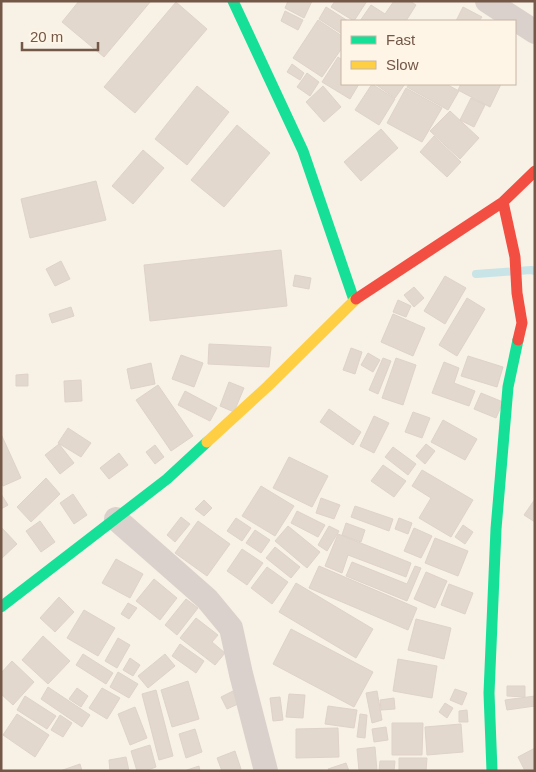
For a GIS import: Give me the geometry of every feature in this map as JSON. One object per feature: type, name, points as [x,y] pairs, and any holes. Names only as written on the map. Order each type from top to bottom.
[{"type":"street","points":[[487,1],[535,32]]},
{"type":"street","points":[[239,5],[303,151],[354,300]]},
{"type":"street","points":[[1,607],[168,479],[268,386],[354,300],[503,202],[535,171]]},
{"type":"street","points":[[492,771],[489,693],[496,529],[508,387],[522,323],[517,293],[515,257],[503,202]]},
{"type":"street","points":[[116,519],[207,599],[231,628],[266,771]]},
{"type":"building","points":[[79,1],[151,1],[104,57],[62,22]]},
{"type":"building","points":[[288,1],[312,1],[304,18],[285,8]]},
{"type":"building","points":[[335,1],[367,1],[355,20],[331,7]]},
{"type":"building","points":[[394,1],[410,1],[416,5],[407,20],[361,20],[371,5],[385,14]]},
{"type":"building","points":[[176,2],[207,29],[135,113],[104,87]]},
{"type":"building","points":[[326,7],[346,20],[341,20],[341,33],[319,19]]},
{"type":"building","points":[[463,7],[482,17],[480,20],[456,20]]},
{"type":"building","points":[[285,11],[303,20],[298,30],[281,21]]},
{"type":"building","points":[[318,20],[341,35],[341,49],[322,77],[293,58]]},
{"type":"building","points":[[338,57],[341,59],[341,85],[358,85],[350,99],[322,82]]},
{"type":"building","points":[[292,64],[304,73],[300,80],[287,72]]},
{"type":"building","points":[[307,73],[319,82],[310,96],[297,87]]},
{"type":"building","points":[[371,85],[395,99],[379,125],[355,110]]},
{"type":"building","points":[[376,85],[404,85],[395,98]]},
{"type":"building","points":[[408,85],[448,85],[459,91],[448,110],[407,87]]},
{"type":"building","points":[[460,85],[501,85],[490,107],[458,90]]},
{"type":"building","points":[[197,86],[229,112],[187,165],[155,139]]},
{"type":"building","points":[[323,86],[341,107],[324,122],[306,102]]},
{"type":"building","points":[[406,88],[442,108],[422,142],[387,123]]},
{"type":"building","points":[[471,98],[485,105],[474,127],[460,120]]},
{"type":"building","points":[[450,111],[479,138],[460,159],[430,131]]},
{"type":"building","points":[[237,125],[270,153],[224,207],[191,180]]},
{"type":"building","points":[[381,129],[398,148],[361,181],[344,162]]},
{"type":"building","points":[[434,136],[461,162],[447,177],[420,152]]},
{"type":"building","points":[[143,150],[164,168],[133,204],[112,186]]},
{"type":"building","points":[[96,181],[106,220],[30,238],[21,199]]},
{"type":"building","points":[[281,250],[287,306],[150,321],[144,265]]},
{"type":"building","points":[[61,261],[70,279],[55,286],[46,269]]},
{"type":"building","points":[[295,275],[311,278],[309,289],[293,286]]},
{"type":"building","points":[[445,276],[466,288],[445,324],[424,311]]},
{"type":"building","points":[[414,287],[424,298],[414,307],[404,295]]},
{"type":"building","points":[[467,298],[485,309],[457,356],[439,345]]},
{"type":"building","points":[[398,300],[411,306],[406,317],[393,312]]},
{"type":"building","points":[[71,307],[74,316],[52,323],[49,314]]},
{"type":"building","points":[[393,314],[425,328],[413,356],[381,342]]},
{"type":"building","points":[[209,344],[271,347],[269,367],[208,364]]},
{"type":"building","points":[[351,348],[362,352],[355,374],[343,370]]},
{"type":"building","points":[[368,353],[380,360],[373,372],[361,365]]},
{"type":"building","points":[[181,355],[203,363],[194,387],[172,379]]},
{"type":"building","points":[[468,356],[503,367],[497,387],[461,376]]},
{"type":"building","points":[[383,358],[391,361],[378,394],[369,390]]},
{"type":"building","points":[[396,358],[416,365],[403,405],[382,398]]},
{"type":"building","points":[[444,362],[459,368],[454,383],[475,391],[469,406],[432,393]]},
{"type":"building","points":[[151,363],[155,384],[131,389],[127,369]]},
{"type":"building","points":[[28,374],[28,386],[16,386],[16,375]]},
{"type":"building","points":[[81,380],[82,401],[65,402],[64,381]]},
{"type":"building","points":[[229,382],[244,388],[234,412],[220,406]]},
{"type":"building","points":[[158,385],[193,436],[171,451],[136,400]]},
{"type":"building","points":[[185,391],[217,408],[210,421],[178,405]]},
{"type":"building","points":[[481,393],[503,402],[496,418],[474,409]]},
{"type":"building","points":[[329,409],[361,432],[353,445],[320,422]]},
{"type":"building","points":[[413,412],[430,418],[422,438],[405,432]]},
{"type":"building","points":[[374,416],[389,423],[374,453],[360,446]]},
{"type":"building","points":[[443,420],[477,439],[465,460],[431,442]]},
{"type":"building","points":[[68,428],[91,443],[81,457],[58,443]]},
{"type":"building","points":[[1,434],[21,478],[3,486],[1,483]]},
{"type":"building","points":[[59,444],[74,463],[60,474],[45,455]]},
{"type":"building","points":[[426,444],[435,451],[425,464],[416,456]]},
{"type":"building","points":[[155,445],[164,457],[155,464],[146,452]]},
{"type":"building","points":[[393,447],[416,464],[408,475],[385,457]]},
{"type":"building","points":[[119,453],[128,465],[109,479],[100,468]]},
{"type":"building","points":[[289,457],[328,476],[312,507],[273,488]]},
{"type":"building","points":[[383,465],[406,481],[394,497],[371,481]]},
{"type":"building","points":[[422,470],[473,500],[451,537],[419,518],[431,498],[412,486]]},
{"type":"building","points":[[46,478],[60,494],[31,522],[17,507]]},
{"type":"building","points":[[261,486],[294,506],[275,536],[242,516]]},
{"type":"building","points":[[1,494],[8,505],[1,509]]},
{"type":"building","points":[[73,494],[87,515],[74,524],[60,503]]},
{"type":"building","points":[[321,498],[340,505],[334,519],[316,513]]},
{"type":"building","points":[[535,499],[535,522],[524,515]]},
{"type":"building","points":[[204,500],[212,508],[204,516],[195,509]]},
{"type":"building","points":[[355,506],[393,519],[389,531],[351,517]]},
{"type":"building","points":[[297,511],[325,525],[318,537],[291,523]]},
{"type":"building","points":[[181,517],[190,524],[175,542],[167,535]]},
{"type":"building","points":[[236,518],[251,528],[242,541],[227,531]]},
{"type":"building","points":[[399,518],[412,523],[408,534],[395,529]]},
{"type":"building","points":[[40,521],[55,542],[41,552],[26,531]]},
{"type":"building","points":[[198,521],[230,544],[207,576],[175,553]]},
{"type":"building","points":[[346,523],[365,530],[361,542],[342,535]]},
{"type":"building","points":[[463,525],[473,532],[465,544],[455,537]]},
{"type":"building","points":[[288,526],[320,552],[307,568],[275,541]]},
{"type":"building","points":[[329,526],[339,531],[327,551],[318,545]]},
{"type":"building","points":[[1,527],[17,544],[1,559]]},
{"type":"building","points":[[414,528],[432,536],[421,558],[404,551]]},
{"type":"building","points":[[255,530],[270,540],[261,553],[246,543]]},
{"type":"building","points":[[338,534],[411,563],[406,577],[348,555],[342,573],[325,566]]},
{"type":"building","points":[[435,538],[468,551],[458,576],[425,563]]},
{"type":"building","points":[[275,547],[300,567],[291,578],[266,558]]},
{"type":"building","points":[[242,549],[263,563],[247,585],[227,571]]},
{"type":"building","points":[[116,559],[143,574],[130,598],[102,583]]},
{"type":"building","points":[[352,562],[407,584],[415,566],[421,568],[407,601],[346,576]]},
{"type":"building","points":[[319,566],[417,608],[408,630],[309,588]]},
{"type":"building","points":[[267,567],[288,582],[272,604],[251,588]]},
{"type":"building","points":[[426,572],[447,581],[435,608],[414,599]]},
{"type":"building","points":[[154,579],[177,598],[160,620],[136,601]]},
{"type":"building","points":[[296,583],[373,629],[356,658],[279,612]]},
{"type":"building","points":[[449,584],[473,593],[465,614],[441,605]]},
{"type":"building","points":[[59,597],[74,612],[55,632],[40,618]]},
{"type":"building","points":[[186,599],[198,608],[177,635],[165,625]]},
{"type":"building","points":[[128,603],[137,608],[129,619],[121,614]]},
{"type":"building","points":[[84,610],[115,628],[98,656],[67,638]]},
{"type":"building","points":[[196,618],[218,635],[212,642],[225,653],[215,665],[180,638]]},
{"type":"building","points":[[416,619],[451,628],[444,659],[408,650]]},
{"type":"building","points":[[291,629],[373,672],[354,707],[273,664]]},
{"type":"building","points":[[43,636],[70,661],[48,684],[22,660]]},
{"type":"building","points":[[118,638],[130,645],[117,668],[105,661]]},
{"type":"building","points":[[180,644],[204,661],[196,673],[172,656]]},
{"type":"building","points":[[83,654],[113,673],[106,684],[76,665]]},
{"type":"building","points":[[165,654],[175,666],[148,688],[138,676]]},
{"type":"building","points":[[130,658],[140,665],[133,676],[123,670]]},
{"type":"building","points":[[398,659],[437,666],[432,698],[393,691]]},
{"type":"building","points":[[12,661],[34,682],[13,705],[1,694],[1,673]]},
{"type":"building","points":[[118,672],[138,684],[129,698],[110,687]]},
{"type":"building","points":[[188,681],[199,719],[172,727],[161,690]]},
{"type":"building","points":[[507,686],[525,686],[525,697],[507,696]]},
{"type":"building","points":[[48,687],[90,715],[82,727],[41,699]]},
{"type":"building","points":[[77,688],[88,696],[81,707],[69,699]]},
{"type":"building","points":[[102,688],[120,698],[107,719],[89,708]]},
{"type":"building","points":[[455,689],[467,693],[462,705],[450,700]]},
{"type":"building","points":[[156,690],[173,756],[159,760],[142,694]]},
{"type":"building","points":[[233,691],[238,704],[227,709],[221,697]]},
{"type":"building","points":[[377,691],[382,720],[372,723],[366,693]]},
{"type":"building","points":[[289,694],[305,695],[303,718],[286,717]]},
{"type":"building","points":[[25,696],[56,716],[47,729],[17,710]]},
{"type":"building","points":[[535,696],[535,706],[507,710],[505,700]]},
{"type":"building","points":[[280,697],[283,720],[273,721],[270,698]]},
{"type":"building","points":[[394,698],[395,709],[381,710],[380,700]]},
{"type":"building","points":[[445,703],[453,708],[447,718],[439,712]]},
{"type":"building","points":[[328,706],[357,710],[354,728],[325,724]]},
{"type":"building","points":[[135,707],[147,738],[130,745],[118,714]]},
{"type":"building","points":[[467,710],[468,722],[459,722],[459,711]]},
{"type":"building","points":[[17,714],[49,735],[35,757],[3,735]]},
{"type":"building","points":[[360,714],[367,715],[365,738],[357,737]]},
{"type":"building","points":[[60,715],[72,723],[63,737],[51,730]]},
{"type":"building","points":[[392,723],[423,723],[422,755],[392,755]]},
{"type":"building","points":[[461,724],[463,752],[427,755],[425,727]]},
{"type":"building","points":[[386,727],[388,740],[374,742],[372,729]]},
{"type":"building","points":[[338,728],[339,757],[296,758],[296,729]]},
{"type":"building","points":[[195,729],[202,752],[186,758],[179,734]]},
{"type":"building","points":[[150,745],[156,767],[145,771],[137,771],[131,751]]},
{"type":"building","points":[[375,747],[377,771],[359,771],[357,749]]},
{"type":"building","points":[[535,748],[535,771],[525,771],[518,757]]},
{"type":"building","points":[[235,751],[241,769],[237,771],[222,771],[217,758]]},
{"type":"building","points":[[126,757],[129,771],[110,771],[109,760]]},
{"type":"building","points":[[399,758],[427,758],[426,771],[399,771]]},
{"type":"building","points":[[380,761],[395,761],[394,771],[379,771]]},
{"type":"building","points":[[346,763],[349,771],[329,771],[328,769]]},
{"type":"building","points":[[80,764],[82,771],[60,771]]},
{"type":"building","points":[[199,766],[200,771],[184,771]]},
{"type":"waterway","points":[[476,274],[535,271]]},
{"type":"traffic: fast","points":[[233,1],[303,151],[354,300]]},
{"type":"traffic: fast","points":[[492,771],[489,693],[496,529],[508,387],[518,340]]},
{"type":"traffic: fast","points":[[1,607],[167,479],[207,442]]},
{"type":"traffic: slow","points":[[207,442],[268,386],[356,299]]},
{"type":"traffic: jam","points":[[356,299],[503,202],[535,171]]},
{"type":"traffic: jam","points":[[503,202],[515,257],[517,293],[522,323],[518,340]]}]
